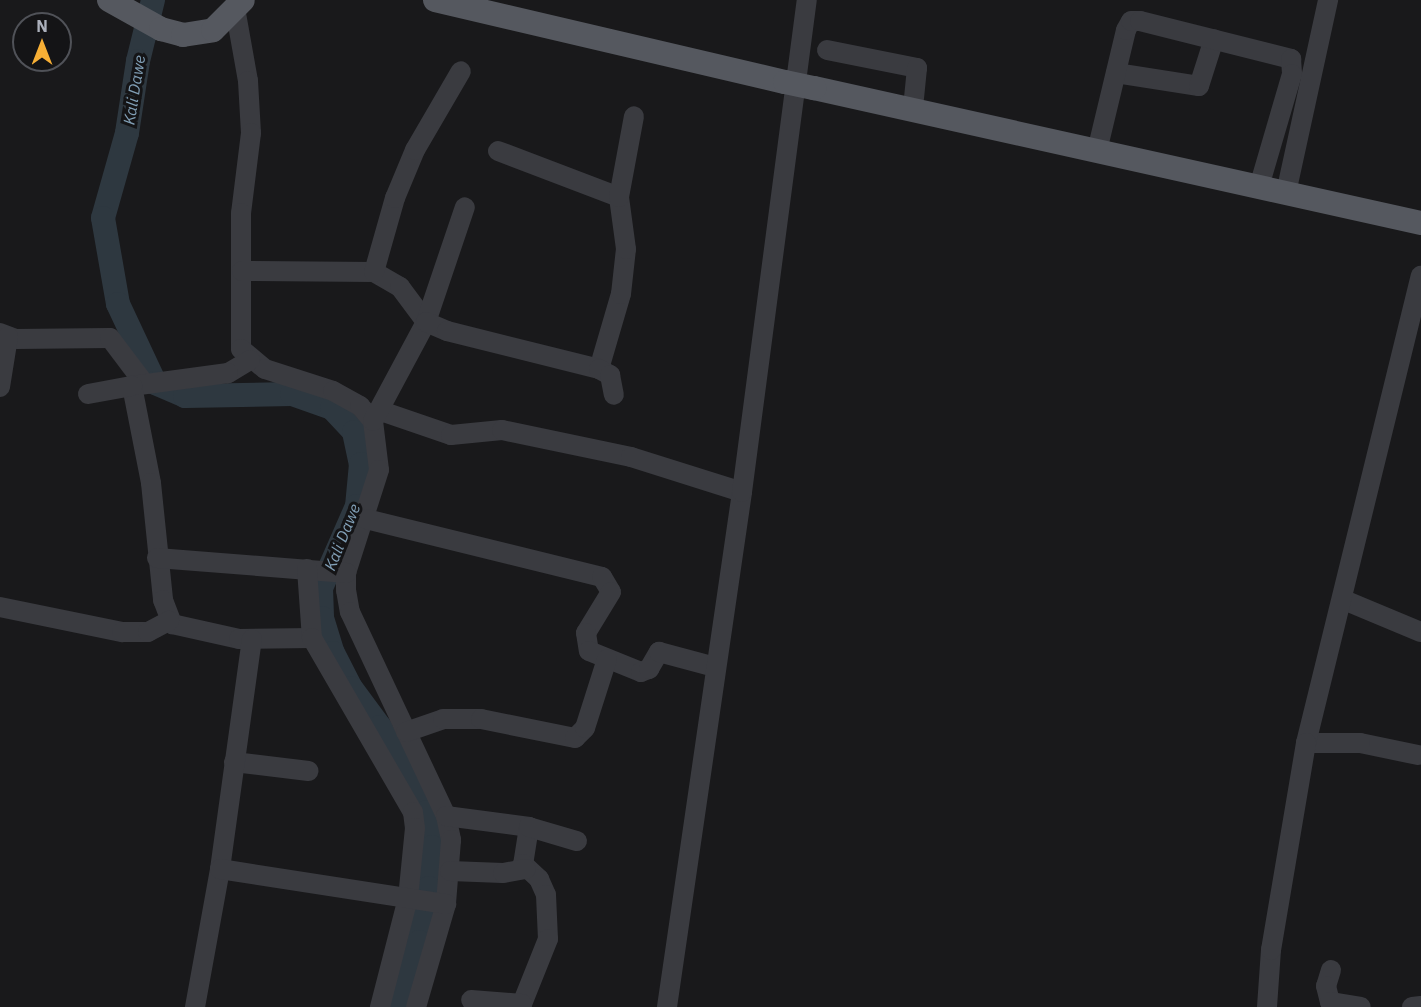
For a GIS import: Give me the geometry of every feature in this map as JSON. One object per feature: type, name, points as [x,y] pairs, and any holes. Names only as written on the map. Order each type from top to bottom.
[{"type":"main road","points":[[109,0],[161,29],[183,35],[213,30],[239,4]]},
{"type":"main road","points":[[435,0],[785,82],[913,108],[1421,223]]},
{"type":"street","points":[[667,1007],[742,492],[807,0]]},
{"type":"street","points":[[1286,193],[1328,0]]},
{"type":"street","points":[[239,4],[251,132],[241,213],[242,271],[239,338],[241,350],[250,360],[265,369],[333,391],[377,416],[451,435],[502,430],[631,457],[742,492]]},
{"type":"street","points":[[1097,151],[1131,21],[1214,39],[1286,57],[1293,65],[1259,187]]},
{"type":"street","points":[[1116,73],[1199,86],[1214,39]]},
{"type":"street","points":[[827,51],[917,68],[913,108]]},
{"type":"street","points":[[374,272],[395,198],[415,150],[461,70]]},
{"type":"street","points":[[599,369],[621,294],[626,249],[620,198],[634,116]]},
{"type":"street","points":[[498,151],[620,198]]},
{"type":"street","points":[[416,1007],[428,901],[410,802],[341,693],[312,638],[326,571],[366,519],[379,470],[377,416],[426,322],[465,207]]},
{"type":"street","points":[[242,271],[374,272],[400,287],[426,322],[599,369],[610,375],[614,395]]},
{"type":"street","points":[[1267,1007],[1271,950],[1306,743],[1344,600],[1421,276]]},
{"type":"street","points":[[0,387],[4,335],[110,338],[138,385],[152,483],[158,558],[169,621]]},
{"type":"street","points":[[88,393],[165,380],[228,373],[250,360]]},
{"type":"street","points":[[366,519],[602,578],[611,592],[586,633],[585,642],[589,651],[644,672],[659,652],[715,667]]},
{"type":"street","points":[[158,558],[326,571]]},
{"type":"street","points":[[326,571],[350,612],[446,816],[451,840],[450,871],[428,901],[380,1007]]},
{"type":"street","points":[[1344,600],[1421,632]]},
{"type":"street","points":[[0,607],[122,633],[148,632],[169,621],[218,635],[252,639],[312,638]]},
{"type":"street","points":[[195,1007],[220,869],[252,639]]},
{"type":"street","points":[[406,732],[443,720],[481,719],[575,738],[585,728],[607,659]]},
{"type":"street","points":[[1306,743],[1360,743],[1420,757]]},
{"type":"street","points":[[234,762],[308,771]]},
{"type":"street","points":[[446,816],[529,826],[577,841]]},
{"type":"street","points":[[471,1000],[520,1005],[531,985],[548,939],[543,886],[526,869],[523,856],[529,826]]},
{"type":"street","points":[[220,869],[428,901]]},
{"type":"street","points":[[450,871],[503,873],[526,869]]},
{"type":"street","points":[[1331,970],[1326,986],[1330,1002],[1361,1007]]},
{"type":"street","points":[[1412,1007],[1421,1006]]},
{"type":"waterway","name":"Kali Dawe","points":[[153,0],[138,61],[127,133],[103,218],[118,304],[155,383],[185,396],[292,394],[332,408],[354,432],[361,464],[357,506],[321,588],[322,618],[333,653],[351,688],[380,727],[426,812],[432,847],[429,888],[419,942],[399,1007]]}]
